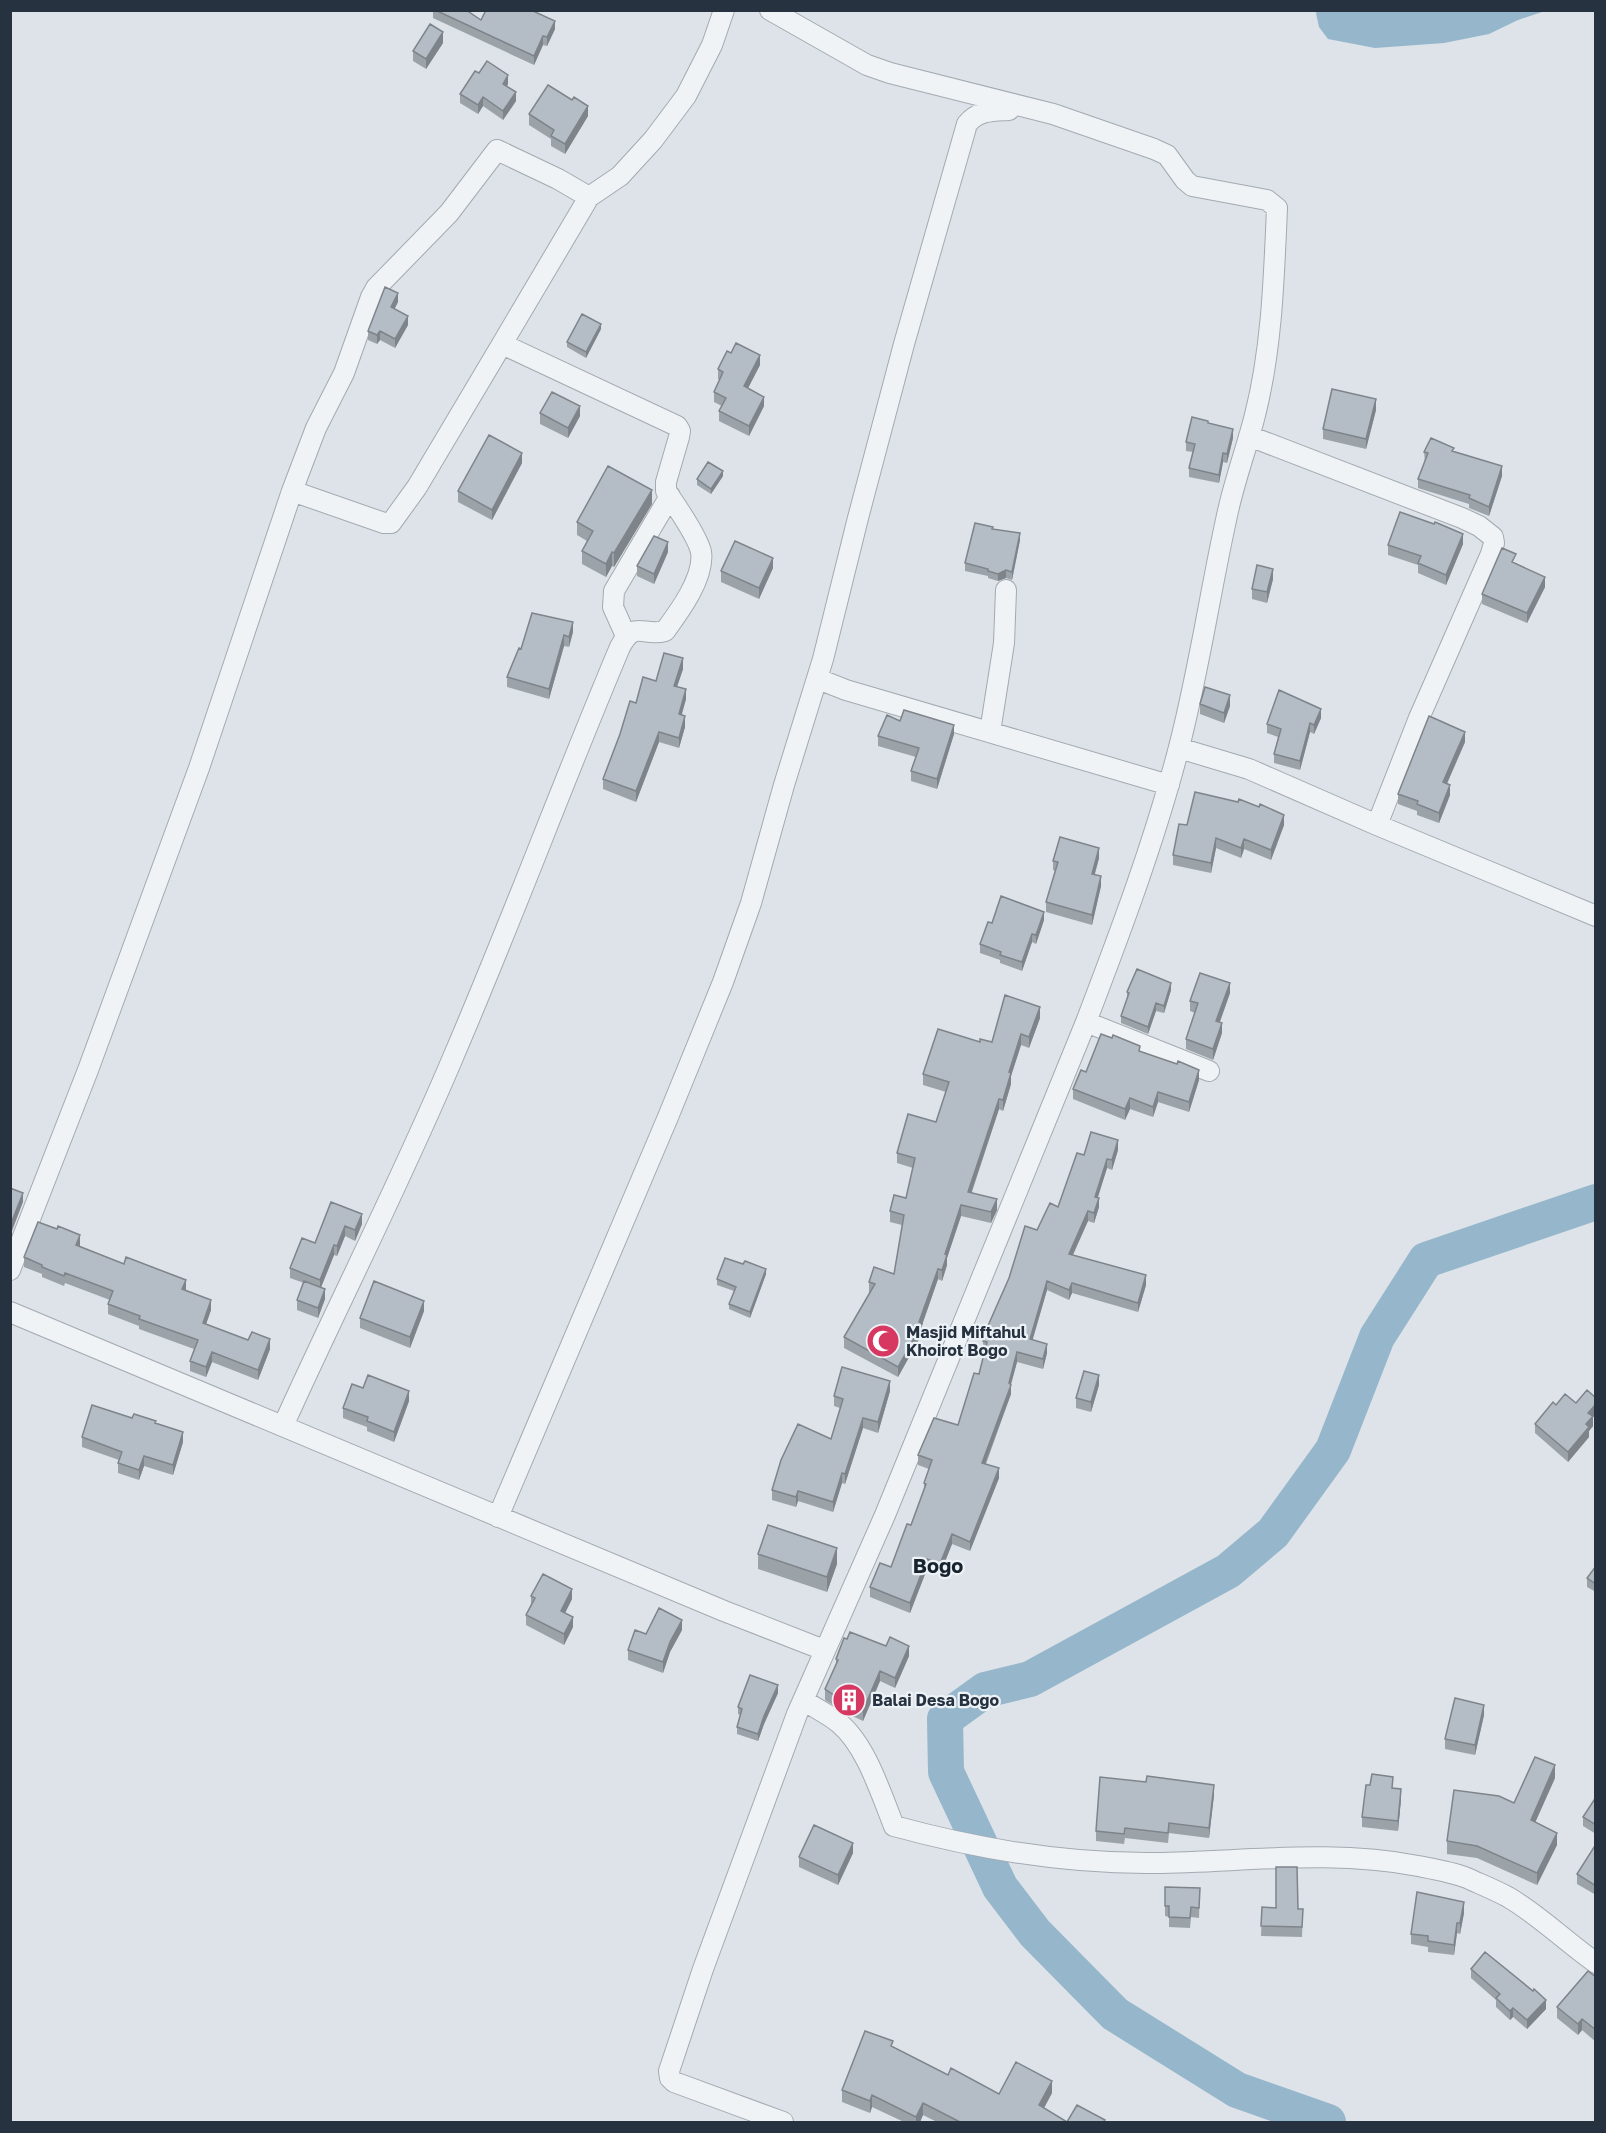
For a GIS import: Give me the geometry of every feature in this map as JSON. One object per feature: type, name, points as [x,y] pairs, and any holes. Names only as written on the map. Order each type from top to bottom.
[{"type":"street","points":[[292,491],[384,523],[391,523],[417,487],[589,197],[620,176],[686,96],[712,45],[724,10]]},
{"type":"street","points":[[770,10],[816,34],[867,65],[890,73],[1053,114],[1154,149],[1167,155],[1192,186],[1267,200],[1277,208],[1273,304],[1258,402],[1228,509],[1179,748],[1169,785],[1086,1022],[885,1515],[803,1700],[703,1969],[669,2076],[674,2082],[783,2122]]},
{"type":"street","points":[[498,1516],[664,1128],[752,903],[784,785],[818,679],[892,388],[967,124],[972,117],[984,112],[1027,109]]},
{"type":"street","points":[[10,1270],[88,1070],[195,779],[292,491],[316,428],[344,373],[371,297],[376,288],[449,213],[474,183],[495,152],[502,151],[589,197]]},
{"type":"street","points":[[283,1426],[317,1350],[375,1232],[454,1056],[572,762],[626,636],[637,629],[660,633],[665,631],[693,588],[700,562],[701,552],[697,542],[666,491],[666,482],[679,437],[680,431],[677,426],[502,344]]},
{"type":"street","points":[[1249,436],[1462,518],[1479,526],[1493,537],[1491,554],[1419,718],[1377,825]]},
{"type":"street","points":[[626,636],[613,607],[614,591],[670,496]]},
{"type":"street","points":[[990,732],[1004,643],[1006,590]]},
{"type":"street","points":[[818,679],[846,690],[1169,785]]},
{"type":"street","points":[[1179,748],[1249,769],[1596,916]]},
{"type":"street","points":[[1086,1022],[1209,1071]]},
{"type":"street","points":[[10,1312],[724,1611],[824,1650]]},
{"type":"street","points":[[803,1700],[838,1722],[851,1735],[866,1760],[894,1826],[935,1837],[1031,1854],[1115,1862],[1154,1863],[1303,1857],[1366,1858],[1390,1861],[1465,1878],[1508,1897],[1592,1954]]},
{"type":"water","points":[[1317,10],[1545,11],[1518,20],[1489,34],[1444,43],[1375,48],[1328,39],[1319,27]]},
{"type":"building","points":[[435,10],[466,10],[481,20],[486,10],[531,10],[555,21],[547,37],[543,36],[534,56]]},
{"type":"building","points":[[430,24],[443,32],[426,59],[413,51]]},
{"type":"building","points":[[487,61],[508,75],[503,84],[516,92],[503,111],[483,97],[478,105],[460,94],[475,71],[479,73]]},
{"type":"building","points":[[548,85],[572,100],[574,97],[588,106],[565,144],[551,136],[554,130],[529,114]]},
{"type":"building","points":[[385,287],[398,293],[391,307],[408,316],[395,339],[380,331],[377,335],[368,331]]},
{"type":"building","points":[[582,314],[601,324],[586,352],[567,342]]},
{"type":"building","points":[[736,343],[760,355],[744,386],[764,397],[749,426],[719,411],[726,398],[714,392],[723,372],[718,369],[727,351],[731,353]]},
{"type":"building","points":[[1332,389],[1376,399],[1366,439],[1323,429]]},
{"type":"building","points":[[552,392],[580,406],[568,428],[540,413]]},
{"type":"building","points":[[1192,417],[1233,429],[1227,454],[1223,453],[1219,475],[1189,468],[1195,444],[1186,442]]},
{"type":"building","points":[[489,435],[522,453],[492,510],[458,491]]},
{"type":"building","points":[[1431,438],[1454,448],[1452,451],[1502,466],[1489,507],[1469,498],[1470,495],[1418,479],[1428,453],[1424,452]]},
{"type":"building","points":[[708,462],[723,471],[711,489],[697,479]]},
{"type":"building","points":[[608,466],[652,490],[606,564],[582,551],[593,531],[577,522]]},
{"type":"building","points":[[1400,512],[1434,524],[1435,522],[1463,534],[1446,575],[1418,563],[1421,556],[1388,545]]},
{"type":"building","points":[[975,523],[993,527],[992,529],[1020,533],[1012,572],[1006,570],[998,574],[965,563]]},
{"type":"building","points":[[654,536],[668,542],[654,574],[637,566]]},
{"type":"building","points":[[735,541],[773,558],[759,588],[721,571]]},
{"type":"building","points":[[1502,548],[1516,554],[1512,562],[1545,577],[1527,613],[1482,594]]},
{"type":"building","points":[[1257,565],[1273,569],[1267,592],[1252,589]]},
{"type":"building","points":[[532,613],[573,622],[569,637],[564,635],[549,689],[507,677],[519,648],[521,649]]},
{"type":"building","points":[[664,653],[683,658],[674,686],[686,689],[679,714],[685,716],[679,738],[659,732],[636,791],[603,779],[630,701],[636,703],[643,677],[656,681]]},
{"type":"building","points":[[1205,687],[1230,695],[1224,713],[1200,704]]},
{"type":"building","points":[[1279,690],[1321,709],[1314,725],[1310,723],[1300,761],[1274,754],[1281,729],[1267,724]]},
{"type":"building","points":[[904,710],[954,725],[937,779],[911,771],[919,748],[878,736],[887,715],[900,721]]},
{"type":"building","points":[[1429,716],[1465,732],[1443,782],[1450,785],[1439,813],[1417,804],[1418,801],[1398,794]]},
{"type":"building","points":[[1195,792],[1238,802],[1239,799],[1259,807],[1260,804],[1284,815],[1271,850],[1244,839],[1241,848],[1216,838],[1211,863],[1173,855],[1179,824],[1187,825]]},
{"type":"building","points":[[1060,837],[1099,848],[1092,874],[1101,876],[1092,915],[1046,902],[1058,862],[1053,861]]},
{"type":"building","points":[[1001,896],[1044,912],[1036,935],[1032,934],[1022,962],[1000,955],[1001,952],[980,944],[988,922],[992,923]]},
{"type":"building","points":[[1137,969],[1171,983],[1164,1006],[1156,1003],[1148,1027],[1121,1016],[1129,993],[1127,992]]},
{"type":"building","points":[[1200,973],[1230,983],[1216,1021],[1222,1023],[1213,1049],[1186,1039],[1198,1003],[1190,1001]]},
{"type":"building","points":[[1005,995],[1040,1007],[1029,1037],[1021,1034],[1003,1100],[999,1099],[968,1192],[997,1199],[991,1212],[961,1205],[942,1270],[938,1269],[919,1322],[922,1324],[898,1367],[844,1337],[875,1284],[869,1282],[874,1267],[894,1274],[904,1215],[890,1211],[894,1195],[906,1198],[915,1158],[897,1153],[908,1114],[936,1122],[949,1082],[923,1074],[938,1029],[980,1042],[980,1039],[992,1042]]},
{"type":"building","points":[[1101,1034],[1112,1038],[1113,1035],[1140,1046],[1139,1051],[1177,1064],[1178,1061],[1199,1070],[1189,1102],[1158,1092],[1153,1107],[1130,1098],[1125,1109],[1073,1089],[1081,1070],[1086,1072]]},
{"type":"building","points":[[1091,1132],[1118,1140],[1112,1160],[1107,1159],[1095,1197],[1099,1198],[1094,1213],[1088,1211],[1069,1254],[1146,1275],[1138,1303],[1072,1283],[1069,1290],[1047,1281],[1030,1339],[1047,1344],[1043,1359],[1017,1352],[1009,1383],[1011,1385],[982,1463],[999,1468],[970,1542],[952,1534],[940,1564],[927,1559],[910,1603],[870,1587],[880,1563],[891,1567],[907,1524],[911,1525],[932,1460],[918,1455],[934,1418],[958,1425],[974,1373],[979,1374],[987,1342],[983,1341],[987,1328],[1009,1278],[1025,1226],[1037,1230],[1050,1203],[1058,1207],[1077,1153],[1084,1155]]},
{"type":"building","points":[[10,1188],[23,1193],[10,1226]]},
{"type":"building","points":[[331,1202],[362,1214],[355,1230],[345,1226],[337,1246],[334,1245],[320,1280],[290,1268],[302,1238],[315,1243]]},
{"type":"building","points":[[38,1222],[57,1229],[58,1226],[80,1235],[76,1245],[124,1264],[126,1257],[186,1280],[182,1289],[211,1300],[203,1323],[248,1340],[252,1332],[270,1339],[258,1370],[212,1352],[206,1367],[190,1361],[198,1340],[139,1319],[140,1316],[108,1304],[113,1291],[65,1273],[64,1276],[24,1257]]},
{"type":"building","points":[[725,1258],[743,1264],[745,1261],[766,1269],[750,1312],[729,1304],[736,1287],[717,1279]]},
{"type":"building","points":[[304,1281],[325,1289],[318,1308],[297,1300]]},
{"type":"building","points":[[374,1281],[424,1301],[410,1337],[360,1318]]},
{"type":"building","points":[[842,1367],[890,1381],[878,1422],[863,1418],[845,1474],[842,1473],[833,1502],[798,1491],[796,1497],[772,1490],[781,1460],[798,1424],[831,1439],[843,1399],[834,1396]]},
{"type":"building","points":[[1084,1371],[1099,1375],[1091,1402],[1076,1398]]},
{"type":"building","points":[[368,1375],[409,1391],[394,1432],[367,1421],[368,1417],[343,1408],[352,1384],[363,1388]]},
{"type":"building","points":[[1587,1390],[1596,1398],[1596,1404],[1588,1413],[1593,1416],[1586,1424],[1589,1427],[1568,1452],[1535,1424],[1553,1402],[1556,1405],[1565,1394],[1576,1403]]},
{"type":"building","points":[[92,1405],[132,1418],[134,1414],[183,1432],[173,1465],[144,1456],[139,1470],[118,1463],[122,1452],[82,1437]]},
{"type":"building","points":[[768,1525],[837,1548],[827,1577],[758,1554]]},
{"type":"building","points":[[1596,1566],[1596,1584],[1587,1578]]},
{"type":"building","points":[[543,1574],[572,1589],[561,1611],[573,1617],[564,1634],[526,1615],[535,1598],[531,1596]]},
{"type":"building","points":[[659,1608],[682,1620],[670,1642],[663,1662],[628,1650],[635,1630],[646,1634]]},
{"type":"building","points":[[850,1632],[886,1646],[890,1637],[909,1646],[895,1678],[880,1671],[863,1710],[846,1703],[825,1689],[838,1660],[836,1659],[844,1638],[847,1639]]},
{"type":"building","points":[[750,1675],[778,1685],[758,1734],[737,1727],[742,1709],[738,1707]]},
{"type":"building","points":[[1455,1698],[1484,1705],[1475,1745],[1445,1739]]},
{"type":"building","points":[[1535,1757],[1555,1765],[1531,1820],[1557,1833],[1537,1873],[1477,1846],[1447,1841],[1454,1790],[1499,1796],[1514,1803]]},
{"type":"building","points":[[1372,1774],[1393,1777],[1392,1788],[1401,1789],[1398,1821],[1362,1817],[1366,1785],[1370,1785]]},
{"type":"building","points":[[1147,1776],[1214,1785],[1209,1828],[1169,1823],[1168,1833],[1125,1828],[1124,1834],[1096,1831],[1100,1777],[1146,1782]]},
{"type":"building","points":[[1596,1797],[1596,1825],[1583,1817]]},
{"type":"building","points":[[814,1825],[853,1843],[838,1875],[799,1857]]},
{"type":"building","points":[[1596,1844],[1596,1886],[1577,1874]]},
{"type":"building","points":[[1276,1867],[1297,1867],[1298,1909],[1303,1909],[1302,1927],[1261,1926],[1262,1907],[1276,1908]]},
{"type":"building","points":[[1165,1887],[1200,1888],[1199,1908],[1191,1907],[1190,1918],[1169,1917],[1169,1906],[1165,1906]]},
{"type":"building","points":[[1417,1892],[1464,1902],[1460,1923],[1457,1923],[1454,1945],[1428,1941],[1428,1936],[1411,1934]]},
{"type":"building","points":[[1485,1952],[1546,2000],[1527,2020],[1513,2008],[1510,2011],[1496,1998],[1500,1994],[1471,1969]]},
{"type":"building","points":[[1588,1971],[1596,1977],[1596,2030],[1582,2019],[1578,2024],[1557,2007]]},
{"type":"building","points":[[865,2031],[893,2041],[891,2046],[948,2075],[951,2068],[999,2094],[1016,2062],[1052,2081],[1039,2105],[1067,2122],[960,2122],[923,2103],[916,2117],[872,2095],[870,2101],[842,2090]]},
{"type":"building","points":[[1077,2105],[1105,2120],[1103,2122],[1067,2122]]},
{"type":"waterway","points":[[1328,2122],[1237,2090],[1115,2014],[1035,1933],[1000,1887],[946,1772],[945,1719],[985,1690],[1030,1679],[1228,1571],[1273,1533],[1333,1450],[1377,1337],[1426,1260],[1596,1202]]},
{"type":"place","name":"Masjid Miftahul Khoirot Bogo","points":[[883,1341]]},
{"type":"place","name":"Balai Desa Bogo","points":[[849,1700]]},
{"type":"district","name":"Bogo","points":[[938,1566]]}]
